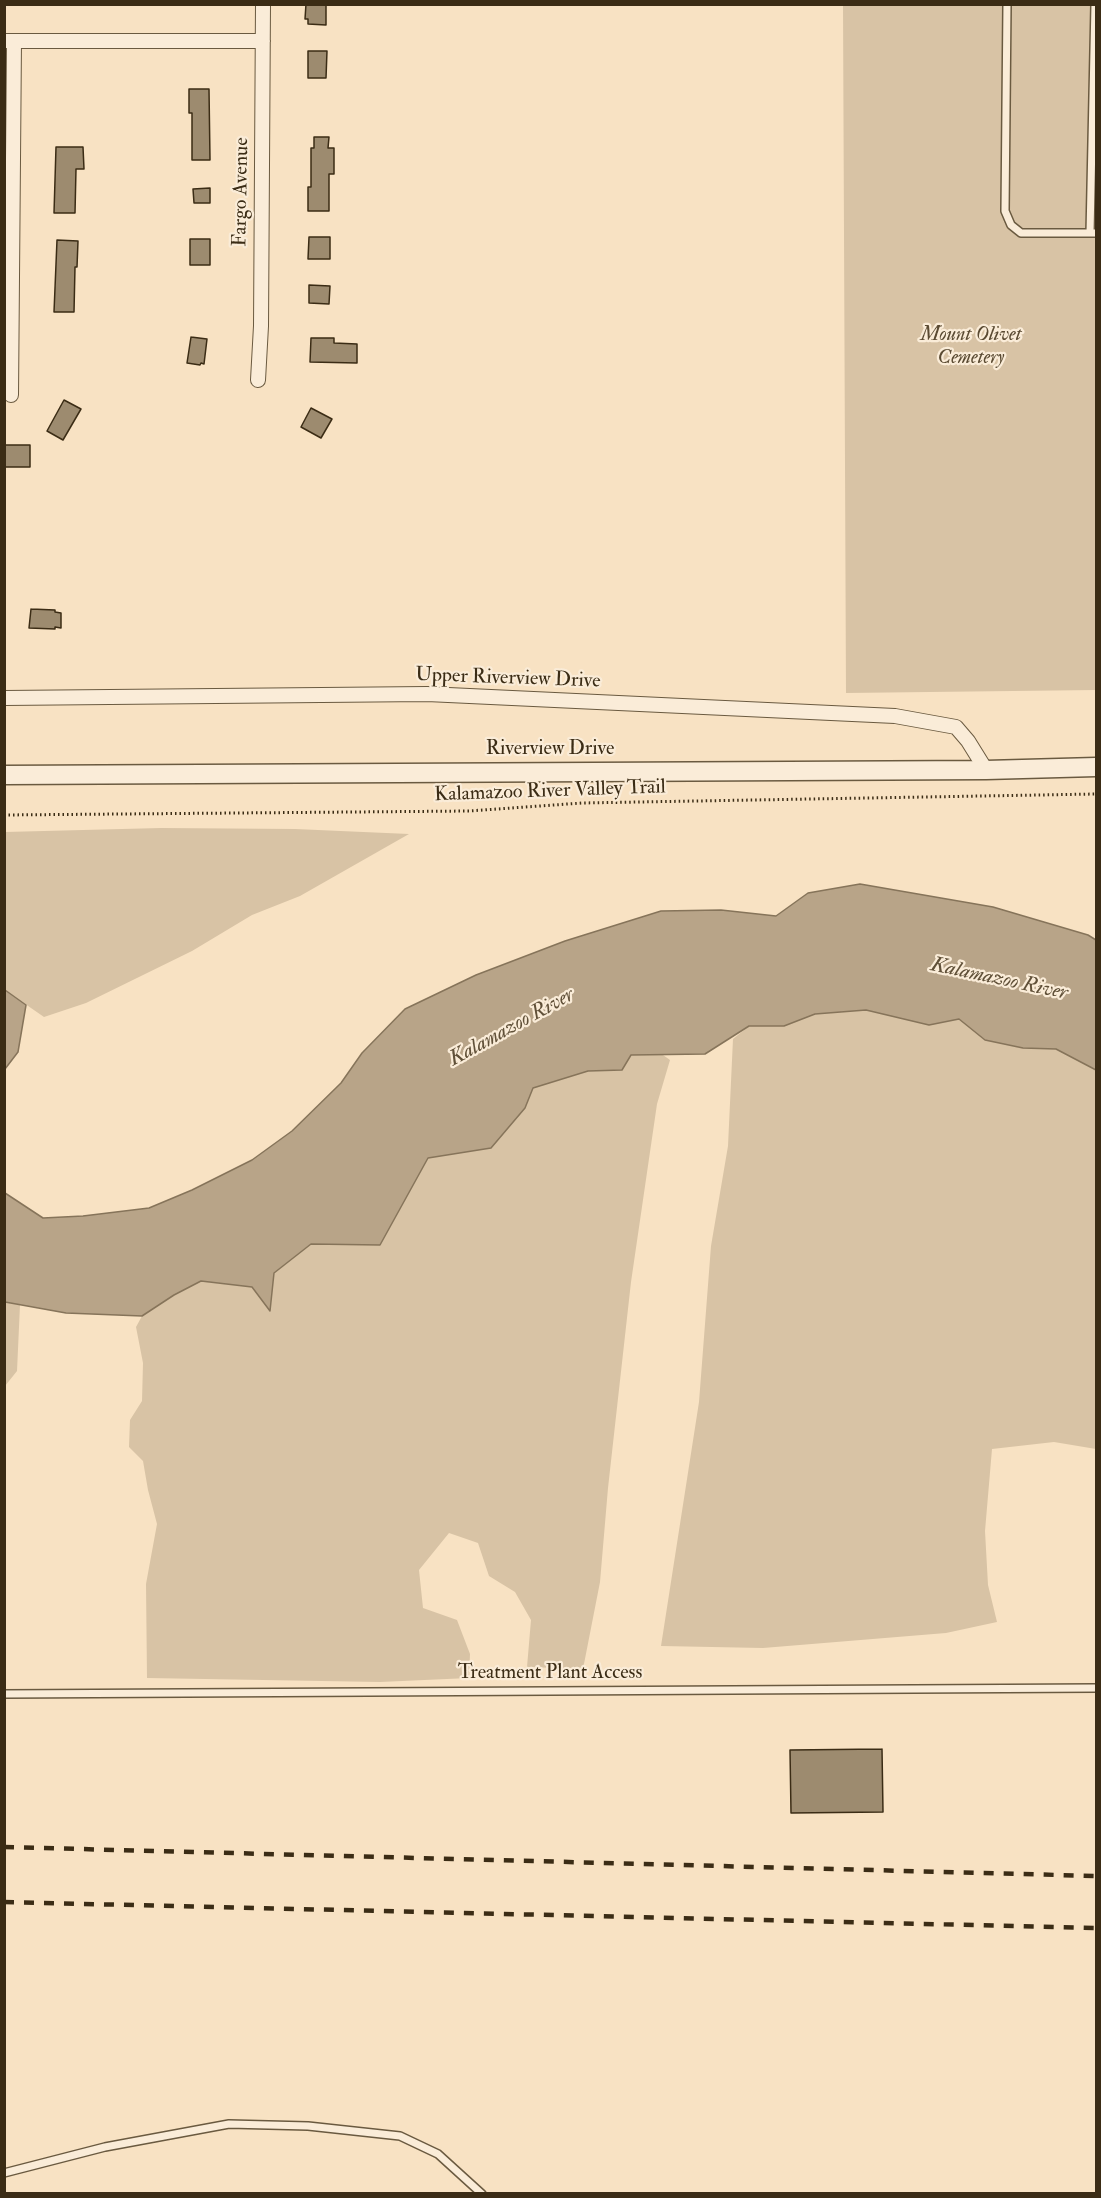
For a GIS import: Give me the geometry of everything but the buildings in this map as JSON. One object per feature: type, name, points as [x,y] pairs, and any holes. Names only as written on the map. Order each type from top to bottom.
[{"type":"street","name":"Fargo Avenue","points":[[258,380],[263,4]]},
{"type":"street","points":[[11,395],[9,41],[263,40]]},
{"type":"street","name":"Upper Riverview Drive","points":[[4,698],[427,694],[895,716],[956,727],[968,741],[986,770]]},
{"type":"street","name":"Riverview Drive","points":[[4,775],[986,770],[1096,767]]},
{"type":"lane","points":[[1007,4],[1005,211],[1011,225],[1021,234],[1093,233],[1095,4]]},
{"type":"lane","name":"Treatment Plant Access","points":[[4,1694],[1096,1688]]},
{"type":"lane","points":[[4,2173],[105,2147],[229,2124],[308,2126],[400,2136],[438,2154],[482,2193]]},
{"type":"path","name":"Kalamazoo River Valley Trail","points":[[4,815],[421,812],[497,810],[582,803],[1096,794]]},
{"type":"green space","name":"Mount Olivet Cemetery","points":[[843,5],[1096,5],[1096,690],[846,693]]},
{"type":"green space","points":[[161,828],[295,829],[409,834],[300,896],[252,915],[192,951],[86,1003],[44,1017],[5,990],[5,832]]},
{"type":"green space","points":[[866,1010],[929,1025],[960,1019],[985,1040],[1023,1048],[1056,1049],[1096,1070],[1096,1449],[1054,1442],[992,1449],[985,1531],[988,1585],[997,1622],[946,1633],[763,1648],[661,1646],[699,1402],[711,1246],[728,1146],[733,1039],[749,1026],[784,1026],[815,1014]]},
{"type":"green space","points":[[631,1055],[663,1055],[670,1060],[657,1104],[631,1282],[600,1582],[583,1669],[527,1667],[531,1620],[515,1592],[489,1576],[478,1543],[449,1533],[419,1570],[423,1608],[457,1620],[470,1654],[469,1678],[380,1682],[147,1678],[146,1584],[157,1524],[143,1461],[129,1447],[130,1420],[142,1401],[143,1363],[136,1327],[142,1316],[200,1281],[252,1287],[270,1310],[274,1273],[311,1244],[380,1245],[428,1158],[491,1148],[525,1108],[533,1088],[588,1071],[622,1070]]},
{"type":"green space","points":[[5,1302],[20,1305],[17,1371],[5,1386]]},
{"type":"water","name":"Kalamazoo River","points":[[860,884],[993,907],[1088,935],[1096,940],[1096,1070],[1056,1049],[1023,1048],[985,1040],[959,1019],[929,1025],[866,1010],[815,1014],[784,1026],[749,1026],[705,1054],[631,1055],[622,1070],[588,1071],[533,1088],[525,1108],[491,1148],[428,1158],[380,1245],[311,1244],[274,1273],[270,1311],[252,1287],[201,1281],[142,1316],[66,1313],[5,1302],[5,1193],[43,1218],[149,1208],[192,1190],[252,1160],[292,1131],[341,1083],[362,1053],[405,1009],[476,975],[565,941],[661,911],[721,910],[776,916],[808,893]]},
{"type":"water","points":[[5,990],[26,1005],[18,1052],[5,1069]]},
{"type":"railway","points":[[4,1847],[1096,1876]]},
{"type":"railway","points":[[4,1902],[1096,1928]]}]
